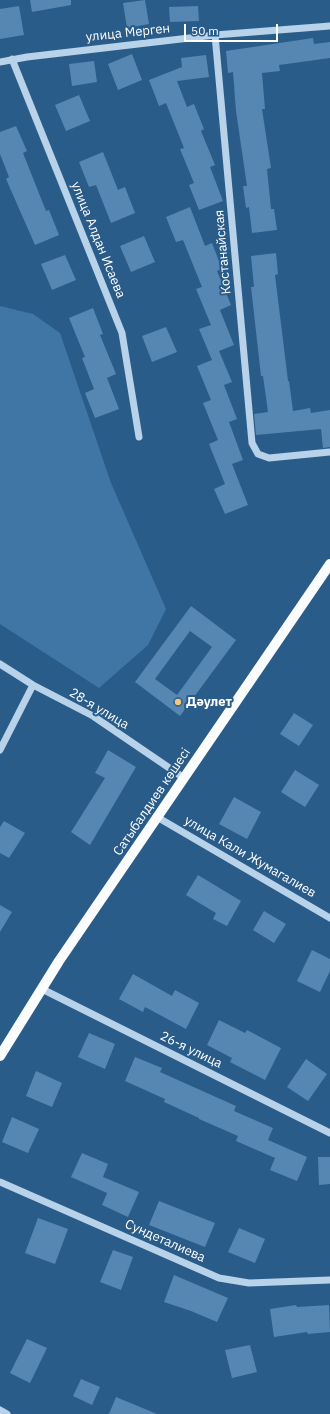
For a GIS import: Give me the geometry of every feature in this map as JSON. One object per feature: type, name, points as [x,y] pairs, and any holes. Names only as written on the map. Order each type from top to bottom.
[{"type":"main road","name":"Сатыбалдиев көшесі","points":[[0,1056],[62,956],[330,564]]},
{"type":"street","name":"улица Мерген","points":[[0,62],[12,59],[215,35],[330,26]]},
{"type":"street","name":"Костанайская","points":[[215,35],[252,443],[258,454],[269,458],[330,452]]},
{"type":"street","name":"улица Алдан Исаева","points":[[12,59],[122,333],[139,437]]},
{"type":"street","name":"28-я улица","points":[[0,664],[33,685],[93,716],[184,778]]},
{"type":"street","points":[[0,750],[33,685]]},
{"type":"street","name":"улица Кали Жумагалиев","points":[[157,818],[330,918]]},
{"type":"street","name":"26-я улица","points":[[42,989],[330,1133]]},
{"type":"street","name":"Сундеталиева","points":[[0,1182],[219,1278],[249,1283],[330,1280]]},
{"type":"street","points":[[0,1410],[7,1414]]},
{"type":"shaded area","points":[[0,306],[33,314],[60,333],[111,483],[166,609],[148,645],[99,688],[0,624]]},
{"type":"building","points":[[30,0],[71,0],[71,5],[32,12]]},
{"type":"building","points":[[145,0],[149,24],[127,28],[123,3]]},
{"type":"building","points":[[19,6],[24,35],[0,39],[0,9]]},
{"type":"building","points":[[198,6],[199,21],[170,22],[169,7]]},
{"type":"building","points":[[313,38],[314,44],[330,42],[330,58],[279,65],[280,71],[262,73],[265,109],[262,109],[271,168],[267,169],[271,209],[274,209],[277,230],[252,233],[249,207],[246,208],[243,186],[247,186],[236,111],[233,72],[228,73],[226,51]]},
{"type":"building","points":[[132,54],[142,80],[118,90],[108,64]]},
{"type":"building","points":[[206,55],[209,77],[177,81],[187,107],[194,104],[204,129],[201,131],[215,165],[210,167],[223,201],[199,210],[189,185],[194,183],[180,149],[184,148],[166,103],[159,106],[149,80],[182,67],[181,58]]},
{"type":"building","points":[[94,61],[97,82],[72,86],[69,64]]},
{"type":"building","points":[[79,95],[90,121],[66,131],[55,105]]},
{"type":"building","points":[[16,126],[27,151],[23,153],[46,211],[49,210],[59,235],[35,245],[6,179],[9,177],[0,154],[0,132]]},
{"type":"building","points":[[103,152],[118,190],[125,187],[135,213],[111,223],[96,185],[89,187],[79,162]]},
{"type":"building","points":[[190,207],[205,246],[212,243],[222,269],[217,271],[231,305],[220,310],[234,345],[219,351],[232,382],[224,385],[237,419],[229,422],[243,460],[232,464],[248,505],[225,514],[214,489],[225,484],[209,444],[218,440],[203,403],[211,400],[197,366],[212,360],[199,329],[211,325],[196,289],[202,287],[183,240],[176,242],[166,217]]},
{"type":"building","points":[[144,236],[155,262],[131,272],[120,246]]},
{"type":"building","points":[[276,253],[278,274],[275,275],[293,411],[310,408],[311,413],[330,410],[330,447],[323,448],[321,429],[256,435],[254,414],[268,412],[263,376],[261,376],[251,287],[254,287],[251,256]]},
{"type":"building","points":[[65,255],[76,280],[52,290],[41,264]]},
{"type":"building","points":[[93,308],[103,334],[100,335],[116,374],[107,378],[119,409],[95,418],[85,393],[94,389],[82,358],[85,357],[69,318]]},
{"type":"building","points":[[166,327],[177,352],[152,362],[142,336]]},
{"type":"building","points":[[191,606],[236,640],[180,716],[135,682]],"holes":[[[190,631],[212,647],[177,695],[155,679]]]},
{"type":"building","points":[[294,713],[313,725],[299,746],[280,734]]},
{"type":"building","points":[[108,750],[136,767],[90,845],[71,832],[105,778],[95,773]]},
{"type":"building","points":[[295,770],[319,785],[305,807],[281,792]]},
{"type":"building","points":[[234,797],[261,812],[247,839],[219,824]]},
{"type":"building","points":[[4,821],[25,833],[9,858],[0,853],[0,827]]},
{"type":"building","points":[[198,875],[241,901],[227,926],[213,919],[216,913],[186,895]]},
{"type":"building","points":[[0,905],[12,912],[0,932]]},
{"type":"building","points":[[264,911],[286,924],[274,943],[253,930]]},
{"type":"building","points":[[312,950],[330,959],[330,971],[320,992],[297,981]]},
{"type":"building","points":[[133,974],[172,996],[175,990],[199,1003],[186,1029],[145,1007],[143,1012],[119,999]]},
{"type":"building","points":[[219,1020],[245,1033],[247,1030],[281,1048],[265,1080],[230,1062],[232,1058],[207,1045]]},
{"type":"building","points":[[89,1033],[115,1044],[105,1069],[78,1057]]},
{"type":"building","points":[[135,1057],[162,1068],[160,1072],[236,1106],[234,1111],[273,1128],[268,1140],[307,1157],[297,1181],[270,1170],[275,1158],[236,1141],[238,1136],[164,1102],[165,1099],[125,1081]]},
{"type":"building","points":[[306,1059],[327,1074],[308,1101],[287,1087]]},
{"type":"building","points":[[36,1071],[62,1083],[52,1107],[26,1096]]},
{"type":"building","points":[[12,1117],[39,1129],[28,1153],[2,1142]]},
{"type":"building","points":[[82,1153],[108,1164],[103,1177],[139,1192],[128,1217],[102,1205],[107,1193],[71,1177]]},
{"type":"building","points":[[318,1157],[330,1157],[330,1184],[319,1185]]},
{"type":"building","points":[[159,1201],[215,1223],[205,1247],[149,1225]]},
{"type":"building","points":[[38,1218],[68,1229],[55,1264],[25,1253]]},
{"type":"building","points":[[239,1228],[265,1239],[255,1263],[228,1252]]},
{"type":"building","points":[[113,1250],[133,1257],[121,1290],[100,1282]]},
{"type":"building","points":[[174,1275],[228,1298],[217,1322],[164,1302]]},
{"type":"building","points":[[296,1305],[297,1307],[329,1305],[330,1332],[308,1334],[307,1332],[274,1337],[270,1309]]},
{"type":"building","points":[[27,1339],[47,1348],[30,1383],[10,1373]]},
{"type":"building","points":[[250,1345],[257,1372],[232,1378],[225,1350]]},
{"type":"building","points":[[81,1379],[100,1387],[92,1405],[73,1396]]},
{"type":"building","points":[[116,1397],[157,1414],[109,1414]]},
{"type":"place","name":"Дәулет","points":[[178,702]]}]
